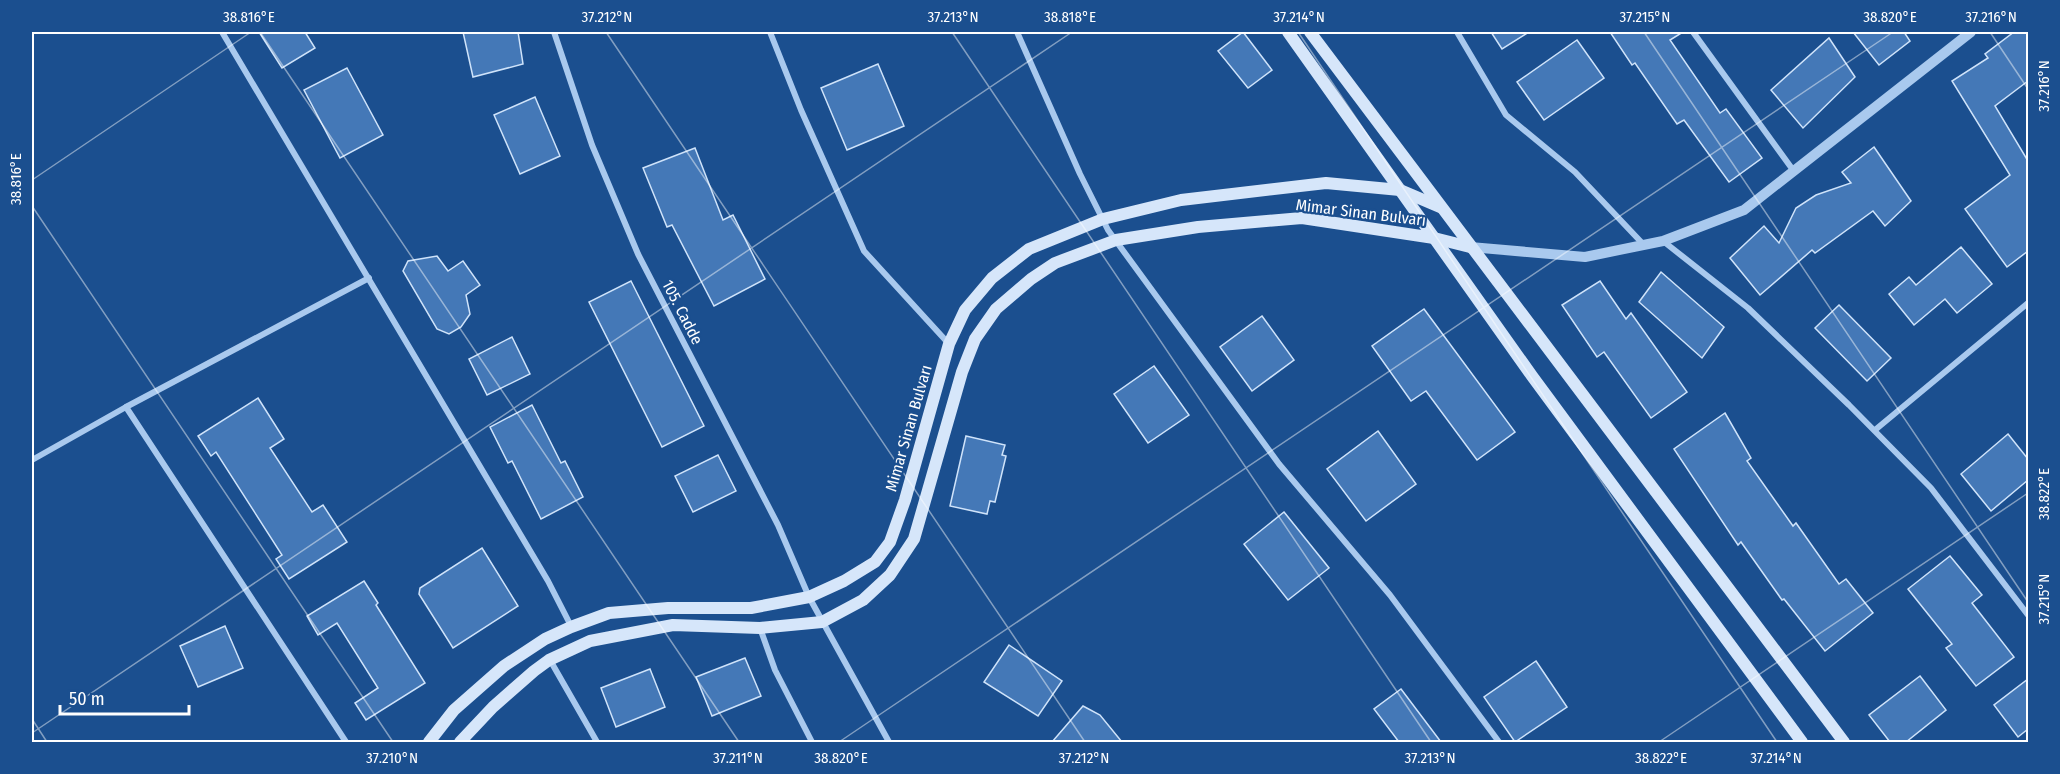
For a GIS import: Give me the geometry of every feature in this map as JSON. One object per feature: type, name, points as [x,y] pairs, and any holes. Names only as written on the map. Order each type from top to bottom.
[{"type":"main road","points":[[1288,32],[1532,376],[1802,742]]},
{"type":"main road","points":[[1310,32],[1844,742]]},
{"type":"main road","name":"Mimar Sinan Bulvarı","points":[[429,742],[454,710],[504,666],[545,639],[571,627],[609,613],[668,608],[751,608],[809,597],[844,581],[875,562],[890,542],[905,500],[949,344],[965,310],[992,278],[1029,249],[1103,219],[1181,200],[1326,183],[1400,190],[1440,207]]},
{"type":"main road","name":"Mimar Sinan Bulvarı","points":[[460,742],[494,706],[549,660],[590,641],[673,625],[760,628],[822,622],[862,600],[890,575],[914,539],[962,372],[975,339],[996,309],[1031,279],[1055,263],[1116,240],[1198,227],[1302,218],[1434,238],[1470,247]]},
{"type":"street","points":[[222,32],[548,581],[571,627]]},
{"type":"street","name":"105. Cadde","points":[[554,32],[592,145],[638,254],[778,525],[809,597],[889,742]]},
{"type":"street","points":[[770,32],[801,110],[864,251],[949,344]]},
{"type":"street","points":[[1017,32],[1080,174],[1116,240],[1279,464],[1390,595],[1499,742]]},
{"type":"street","points":[[1457,32],[1506,115],[1575,172],[1644,245]]},
{"type":"street","points":[[1693,32],[1793,170]]},
{"type":"street","points":[[1470,247],[1585,257],[1663,241],[1744,210],[1971,32]]},
{"type":"street","points":[[1663,241],[1748,308],[1875,430],[1931,488],[2028,615]]},
{"type":"street","points":[[32,460],[126,407],[369,278]]},
{"type":"street","points":[[1875,430],[2028,303]]},
{"type":"street","points":[[126,407],[346,742]]},
{"type":"street","points":[[760,628],[775,670],[812,742]]},
{"type":"street","points":[[549,660],[597,742]]},
{"type":"building","points":[[259,32],[305,32],[315,48],[282,68]]},
{"type":"building","points":[[463,32],[518,32],[523,64],[473,77]]},
{"type":"building","points":[[1243,32],[1272,70],[1248,88],[1218,51]]},
{"type":"building","points":[[1491,32],[1529,32],[1502,49]]},
{"type":"building","points":[[1610,32],[1683,32],[1670,40],[1720,113],[1726,109],[1762,158],[1729,182],[1684,120],[1677,124],[1635,63],[1632,65]]},
{"type":"building","points":[[1853,32],[1904,32],[1910,41],[1879,65]]},
{"type":"building","points":[[2014,32],[2028,32],[2028,81],[1995,106],[2028,161],[2028,251],[2007,267],[1965,209],[2010,175],[1952,81],[1988,58],[1985,54]]},
{"type":"building","points":[[1829,38],[1855,77],[1803,128],[1771,90]]},
{"type":"building","points":[[1577,40],[1604,78],[1544,120],[1517,82]]},
{"type":"building","points":[[878,64],[904,126],[847,150],[821,88]]},
{"type":"building","points":[[347,68],[383,135],[340,158],[304,90]]},
{"type":"building","points":[[535,97],[560,156],[520,174],[494,115]]},
{"type":"building","points":[[1874,147],[1911,201],[1885,226],[1873,211],[1815,253],[1812,250],[1760,295],[1730,258],[1764,226],[1779,243],[1796,208],[1816,195],[1851,183],[1842,172]]},
{"type":"building","points":[[695,148],[723,220],[733,215],[765,279],[714,306],[672,225],[667,227],[643,168]]},
{"type":"building","points":[[1961,247],[1992,284],[1957,313],[1945,299],[1914,325],[1889,294],[1909,277],[1916,285]]},
{"type":"building","points":[[437,256],[448,271],[463,261],[480,285],[466,295],[470,314],[461,327],[449,334],[437,329],[403,271],[408,261]]},
{"type":"building","points":[[1661,272],[1724,327],[1702,358],[1639,302]]},
{"type":"building","points":[[631,281],[704,426],[662,447],[589,302]]},
{"type":"building","points":[[1600,281],[1626,319],[1631,313],[1687,392],[1651,418],[1604,352],[1597,357],[1562,305]]},
{"type":"building","points":[[1839,305],[1891,358],[1867,381],[1815,328]]},
{"type":"building","points":[[1424,309],[1515,432],[1477,460],[1426,391],[1411,401],[1372,346]]},
{"type":"building","points":[[1262,316],[1294,360],[1252,391],[1220,347]]},
{"type":"building","points":[[512,337],[530,374],[487,395],[469,359]]},
{"type":"building","points":[[1154,366],[1189,415],[1148,443],[1114,394]]},
{"type":"building","points":[[258,398],[284,439],[270,448],[312,512],[323,505],[347,542],[289,579],[276,559],[282,555],[216,452],[211,456],[198,436]]},
{"type":"building","points":[[532,405],[561,463],[565,461],[583,497],[541,519],[512,461],[508,463],[490,427]]},
{"type":"building","points":[[1725,413],[1751,458],[1747,461],[1793,526],[1796,523],[1839,584],[1846,579],[1873,613],[1825,651],[1784,599],[1782,600],[1741,542],[1738,545],[1674,449]]},
{"type":"building","points":[[1378,431],[1416,484],[1366,521],[1327,469]]},
{"type":"building","points":[[2008,434],[2028,459],[2028,480],[1991,511],[1961,474]]},
{"type":"building","points":[[966,436],[1005,445],[1002,455],[1006,456],[995,502],[990,501],[987,514],[950,506]]},
{"type":"building","points":[[718,455],[736,491],[693,512],[675,476]]},
{"type":"building","points":[[1284,512],[1329,568],[1288,600],[1244,544]]},
{"type":"building","points":[[482,548],[518,606],[453,648],[419,594],[420,588]]},
{"type":"building","points":[[1950,556],[1982,595],[1972,603],[2014,657],[1976,686],[1946,648],[1952,644],[1908,589]]},
{"type":"building","points":[[364,581],[378,603],[376,605],[425,683],[366,720],[355,703],[378,688],[337,623],[318,635],[307,616]]},
{"type":"building","points":[[225,626],[243,668],[198,687],[180,646]]},
{"type":"building","points":[[1009,645],[1062,681],[1038,716],[984,682]]},
{"type":"building","points":[[745,658],[761,696],[712,716],[696,677]]},
{"type":"building","points":[[1536,661],[1567,707],[1515,742],[1484,697]]},
{"type":"building","points":[[650,669],[665,707],[616,727],[601,688]]},
{"type":"building","points":[[1920,676],[1946,710],[1906,742],[1890,742],[1869,715]]},
{"type":"building","points":[[2028,679],[2028,729],[2018,737],[1994,705]]},
{"type":"building","points":[[1401,689],[1441,742],[1399,742],[1374,709]]},
{"type":"building","points":[[1083,706],[1100,715],[1122,742],[1052,742]]}]
